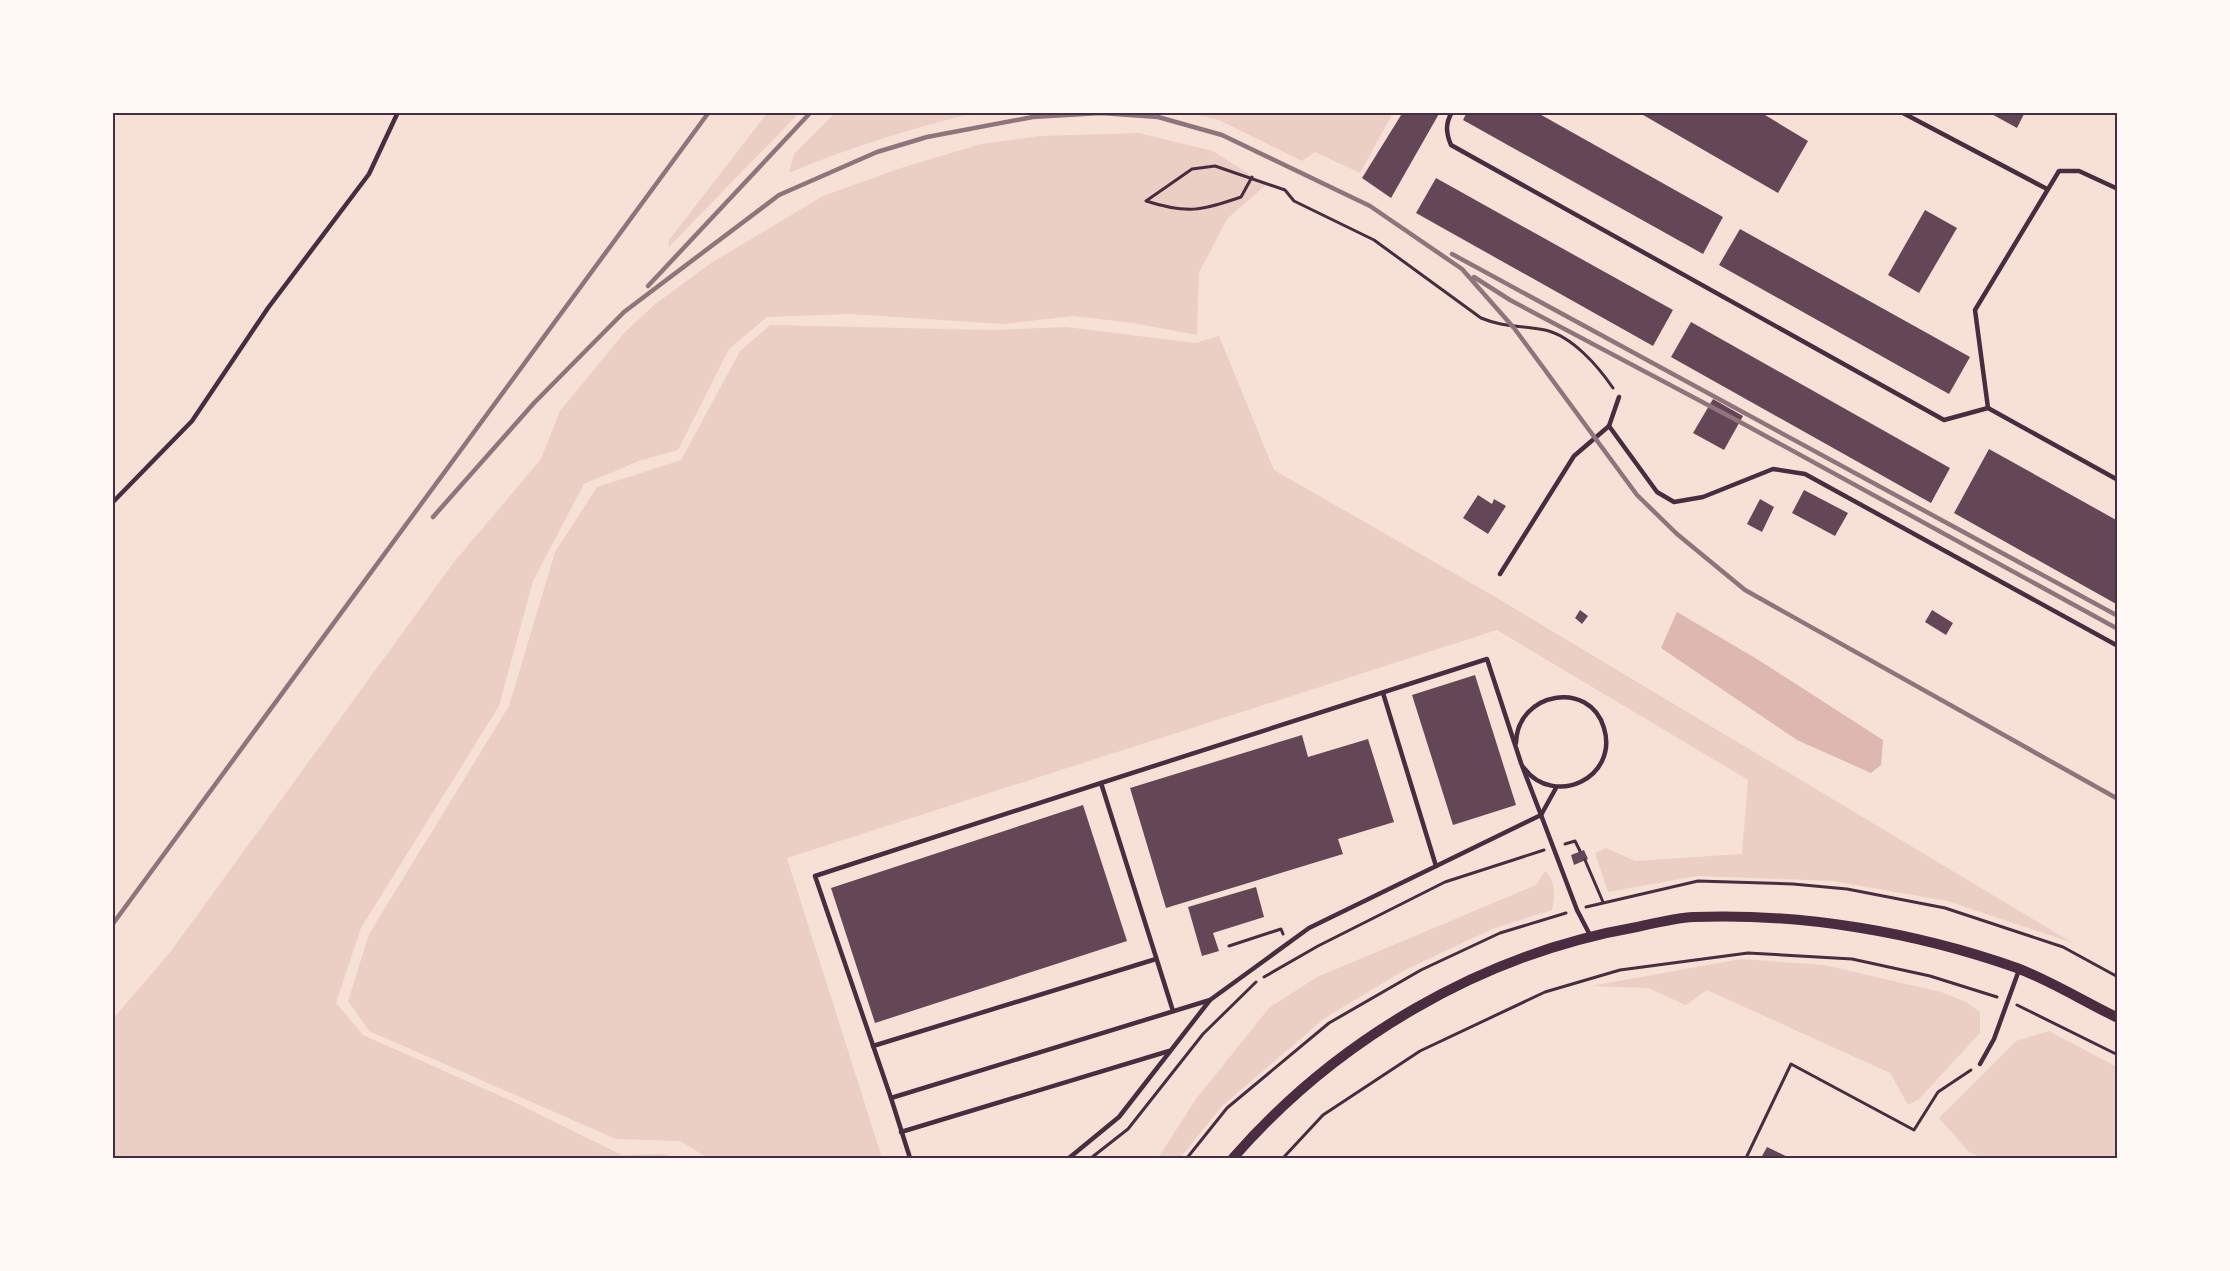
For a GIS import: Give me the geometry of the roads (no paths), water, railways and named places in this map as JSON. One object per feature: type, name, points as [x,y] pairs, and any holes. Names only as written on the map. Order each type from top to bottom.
[{"type":"street","points":[[1233,1158],[1292,1098],[1365,1040],[1441,994],[1520,957],[1590,935],[1692,917],[1792,919],[1899,936],[1961,950],[2019,969],[2118,1018]]},
{"type":"lane","points":[[112,502],[192,421],[268,308],[369,174],[399,112]]},
{"type":"lane","points":[[1452,112],[1447,121],[1446,135],[1451,145],[1934,415],[1944,420],[1988,408],[2118,480]]},
{"type":"lane","points":[[1901,112],[2047,189]]},
{"type":"lane","points":[[1988,408],[1975,310],[2016,246],[2059,171],[2079,171],[2118,189]]},
{"type":"lane","points":[[1500,574],[1574,456],[1609,426],[1619,397]]},
{"type":"lane","points":[[1609,426],[1657,492],[1674,502],[1703,497],[1773,470],[1805,474],[2118,646]]},
{"type":"lane","points":[[909,1158],[891,1098],[815,876],[1487,659],[1521,763],[1577,909],[1590,935]]},
{"type":"lane","points":[[1383,693],[1436,866]]},
{"type":"lane","points":[[1516,749],[1521,721],[1542,701],[1555,697],[1571,698],[1585,703],[1597,713],[1604,727],[1607,742],[1604,757],[1597,771],[1586,781],[1571,787],[1556,788],[1541,783],[1530,775],[1521,763]]},
{"type":"lane","points":[[1101,783],[1173,1011]]},
{"type":"lane","points":[[1068,1158],[1119,1117],[1210,999],[1309,928],[1541,815],[1556,788]]},
{"type":"lane","points":[[873,1046],[1156,959]]},
{"type":"lane","points":[[1980,1064],[1994,1040],[2019,969]]},
{"type":"lane","points":[[891,1098],[1210,999]]},
{"type":"lane","points":[[901,1132],[1171,1050]]},
{"type":"railway","points":[[112,925],[709,112]]},
{"type":"railway","points":[[648,286],[811,112]]},
{"type":"railway","points":[[433,517],[534,403],[624,312],[779,195],[877,152],[927,137],[1033,117],[1101,113],[1158,117],[1222,135],[1370,206],[1462,269],[1514,328],[1637,495],[1677,534],[1745,590],[2118,799]]},
{"type":"railway","points":[[1452,254],[2118,616]]},
{"type":"railway","points":[[1474,277],[1510,300],[1740,422],[2118,629]]}]
